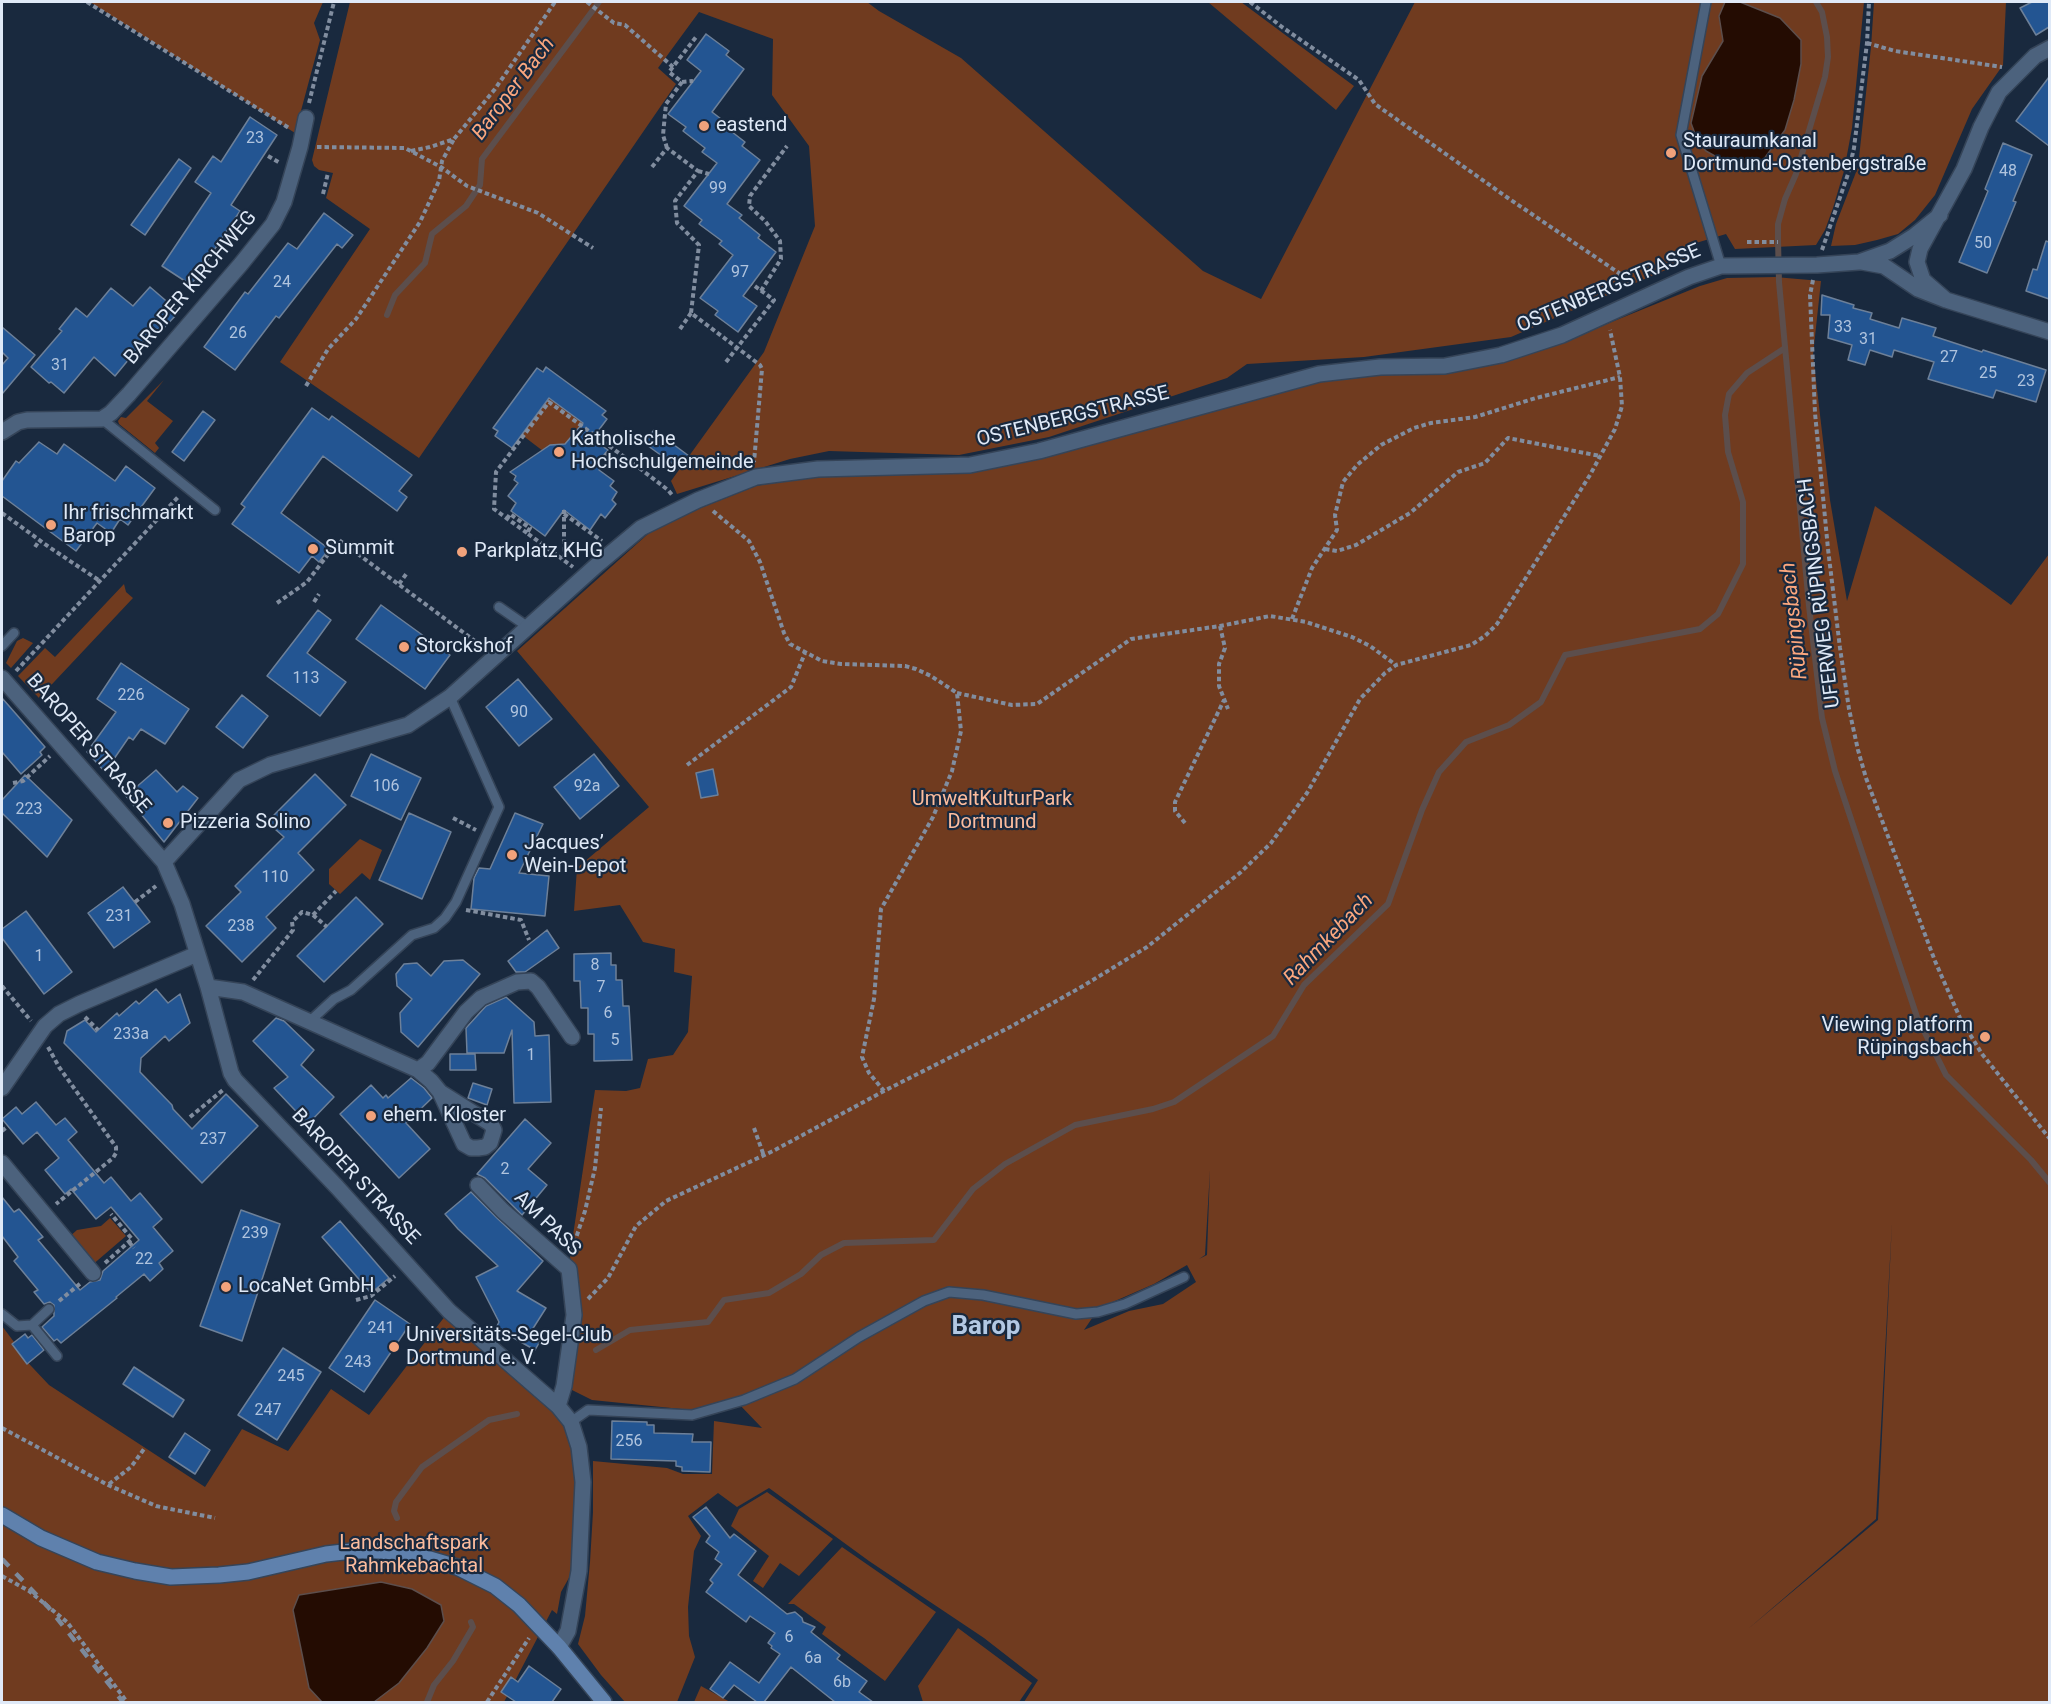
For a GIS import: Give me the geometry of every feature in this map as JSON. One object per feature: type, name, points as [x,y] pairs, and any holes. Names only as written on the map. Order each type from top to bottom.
[{"type":"street","name":"OSTENBERGSTRASSE","points":[[1946,300],[1923,280],[1917,262],[1920,249],[1964,170],[1981,127],[1999,92],[2035,56],[2049,48]]},
{"type":"street","name":"BAROPER KIRCHWEG","points":[[102,419],[129,394],[265,234],[279,214],[306,118]]},
{"type":"street","name":"OSTENBERGSTRASSE","points":[[167,869],[239,780],[270,765],[408,724],[450,697],[641,528],[698,500],[756,477],[829,468],[970,465],[1039,451],[1319,374],[1380,367],[1444,366],[1501,355],[1562,335],[1721,266],[1859,262],[1890,251],[1914,236],[1940,215]]},
{"type":"street","points":[[1859,262],[1884,266],[1918,289],[1946,300],[2049,332]]},
{"type":"street","points":[[2,432],[18,422],[27,420],[102,419]]},
{"type":"street","name":"BAROPER STRASSE","points":[[3,680],[167,869],[182,904],[208,987],[231,1073],[235,1080],[337,1187],[449,1311],[558,1406],[571,1422],[579,1447],[583,1482],[579,1571],[568,1630],[559,1647]]},
{"type":"street","points":[[2,1088],[40,1033],[59,1014],[196,954]]},
{"type":"street","points":[[418,1070],[428,1063],[466,1011],[481,998],[517,982],[531,981],[538,987],[572,1037]]},
{"type":"street","points":[[208,987],[243,992],[418,1070],[440,1092]]},
{"type":"street","points":[[2,1164],[93,1274]]},
{"type":"street","name":"AM PASS","points":[[478,1185],[569,1269],[574,1306],[564,1386],[558,1406]]},
{"type":"street","points":[[2,1515],[41,1538],[96,1562],[171,1577],[248,1572],[326,1554],[352,1551],[416,1555],[457,1567],[495,1586],[519,1605],[539,1624],[604,1702]]},
{"type":"lane","points":[[1706,2],[1681,135],[1721,266]]},
{"type":"lane","points":[[102,419],[215,510]]},
{"type":"lane","points":[[499,607],[528,627]]},
{"type":"lane","points":[[2,646],[14,633]]},
{"type":"lane","points":[[309,1021],[334,999],[351,990],[412,935],[434,928],[445,918],[456,902],[499,807],[450,697]]},
{"type":"lane","points":[[571,1422],[588,1410],[692,1414],[744,1400],[795,1379],[859,1336],[924,1301],[949,1292],[983,1295],[1076,1314],[1098,1312],[1125,1304],[1184,1277]]},
{"type":"lane","points":[[2,1314],[17,1326],[32,1325],[49,1309]]},
{"type":"lane","points":[[32,1325],[57,1356]]},
{"type":"path","points":[[87,2],[301,142],[405,148],[441,167],[467,186],[538,213],[593,248]]},
{"type":"path","points":[[306,118],[334,2]]},
{"type":"path","points":[[306,386],[328,349],[356,319],[420,222],[439,181],[441,167],[454,139],[495,89],[555,2]]},
{"type":"path","points":[[587,2],[614,23],[625,25],[673,67]]},
{"type":"path","points":[[1250,2],[1359,80],[1375,104],[1619,273],[1641,300]]},
{"type":"path","name":"UFERWEG RÜPINGSBACH","points":[[1869,2],[1858,122],[1848,174],[1817,265],[1810,295],[1815,413],[1833,599],[1849,709],[1866,778],[1935,961],[1960,1018],[1982,1054],[2049,1139]]},
{"type":"path","points":[[693,81],[682,82],[669,72],[696,38]]},
{"type":"path","points":[[1867,43],[1895,51],[2022,69]]},
{"type":"path","points":[[682,82],[666,104],[663,135],[667,148],[698,171],[709,174]]},
{"type":"path","points":[[411,151],[454,139]]},
{"type":"path","points":[[760,291],[781,259],[780,241],[765,221],[749,206],[750,196],[787,146]]},
{"type":"path","points":[[652,167],[667,148]]},
{"type":"path","points":[[680,328],[691,313],[699,245],[677,223],[675,201],[698,171]]},
{"type":"path","points":[[323,194],[328,173]]},
{"type":"path","points":[[1747,242],[1778,242]]},
{"type":"path","points":[[726,362],[774,300],[752,284]]},
{"type":"path","points":[[691,313],[760,365],[762,369],[753,465]]},
{"type":"path","points":[[574,1306],[591,1296],[608,1278],[636,1226],[666,1201],[764,1156],[884,1091],[1012,1026],[1083,986],[1147,946],[1240,872],[1271,843],[1307,793],[1360,699],[1385,673],[1396,665],[1471,645],[1497,624],[1615,429],[1622,406],[1620,377],[1607,315]]},
{"type":"path","points":[[1292,619],[1312,568],[1337,530],[1335,515],[1343,482],[1357,465],[1381,446],[1414,428],[1431,423],[1476,417],[1536,398],[1620,377]]},
{"type":"path","points":[[585,576],[494,508],[496,472],[549,402],[668,490],[680,508]]},
{"type":"path","points":[[1325,549],[1337,551],[1356,545],[1410,513],[1458,472],[1485,463],[1508,438],[1600,456]]},
{"type":"path","points":[[605,453],[617,462],[622,456]]},
{"type":"path","points":[[3,680],[100,581],[186,488]]},
{"type":"path","points":[[698,500],[749,541],[760,562],[784,633],[790,644],[822,661],[841,664],[905,666],[916,669],[957,693],[1012,705],[1037,704],[1131,639],[1270,616],[1306,621],[1352,637],[1370,646],[1396,665]]},
{"type":"path","points":[[148,511],[158,518]]},
{"type":"path","points":[[564,560],[564,512],[599,540]]},
{"type":"path","points":[[2,513],[39,541],[100,581]]},
{"type":"path","points":[[507,519],[510,514],[522,521],[530,528],[527,533]]},
{"type":"path","points":[[277,603],[308,582],[339,540],[496,657]]},
{"type":"path","points":[[35,547],[39,541]]},
{"type":"path","points":[[399,585],[407,573]]},
{"type":"path","points":[[314,602],[319,594]]},
{"type":"path","points":[[1220,626],[1225,648],[1219,664],[1219,686],[1228,709]]},
{"type":"path","points":[[687,765],[791,687],[805,653]]},
{"type":"path","points":[[884,1091],[869,1073],[862,1057],[874,999],[881,909],[933,817],[951,771],[961,730],[957,693]]},
{"type":"path","points":[[1185,823],[1175,811],[1175,802],[1224,700]]},
{"type":"path","points":[[13,783],[23,781],[62,746]]},
{"type":"path","points":[[453,818],[486,835]]},
{"type":"path","points":[[135,902],[167,869]]},
{"type":"path","points":[[313,915],[336,891]]},
{"type":"path","points":[[459,909],[521,920],[529,940]]},
{"type":"path","points":[[243,992],[293,930],[292,922],[302,912],[313,915],[327,927]]},
{"type":"path","points":[[2,986],[40,1033],[59,1067],[116,1148],[113,1158],[44,1214]]},
{"type":"path","points":[[190,1117],[235,1080]]},
{"type":"path","points":[[569,1269],[573,1245],[585,1211],[595,1168],[601,1108]]},
{"type":"path","points":[[2,1131],[8,1126]]},
{"type":"path","points":[[754,1128],[764,1156]]},
{"type":"path","points":[[58,1302],[132,1239],[111,1214]]},
{"type":"path","points":[[129,1242],[134,1248]]},
{"type":"path","points":[[356,1300],[371,1296],[388,1282]]},
{"type":"path","points":[[2,1428],[108,1485],[156,1506],[215,1518]]},
{"type":"path","points":[[108,1485],[131,1467],[144,1449]]},
{"type":"path","points":[[2,1576],[29,1591],[67,1622],[127,1702]]},
{"type":"path","points":[[487,1702],[539,1624]]},
{"type":"green space","points":[[90,2],[323,2],[314,23],[320,40],[295,133]]},
{"type":"green space","points":[[350,2],[867,2],[961,58],[1203,271],[1261,299],[1415,2],[1864,2],[1852,128],[1844,171],[1825,230],[1816,245],[1735,249],[1726,234],[1696,243],[1684,262],[1511,337],[1364,357],[1247,364],[1227,378],[1049,437],[959,455],[829,451],[790,459],[677,494],[671,481],[764,352],[815,226],[809,146],[772,95],[773,39],[699,12],[658,68],[676,84],[419,458],[280,362],[370,229],[326,198],[333,173],[319,170],[314,166],[312,160]]},
{"type":"green space","points":[[1208,2],[1241,2],[1354,86],[1336,110]]},
{"type":"green space","points":[[1874,2],[2006,2],[2003,65],[1972,109],[1935,195],[1915,220],[1898,234],[1855,245],[1831,246],[1836,224],[1858,167]]},
{"type":"green space","name":"UmweltKulturPark Dortmund","points":[[1775,277],[1821,281],[1813,355],[1830,500],[1847,601],[1875,506],[2011,605],[2049,554],[2049,1702],[1024,1702],[1038,1680],[984,1638],[869,1561],[769,1488],[737,1507],[718,1493],[688,1516],[701,1536],[694,1551],[688,1607],[689,1636],[695,1657],[677,1702],[625,1702],[578,1644],[585,1616],[590,1562],[593,1461],[667,1468],[683,1474],[712,1474],[714,1421],[762,1428],[737,1402],[718,1408],[691,1410],[592,1400],[564,1386],[574,1306],[570,1255],[595,1090],[626,1091],[640,1088],[648,1059],[673,1055],[688,1032],[692,976],[674,972],[675,949],[643,942],[620,905],[574,911],[577,868],[649,807],[517,651],[649,533],[683,515],[756,486],[816,475],[913,474],[1320,379],[1381,371],[1582,334],[1700,286],[1727,278]],"holes":[[[1210,1170],[1207,1255],[1199,1259],[1205,1255]],[[1892,1222],[1878,1520],[1748,1629],[1876,1519]],[[1187,1265],[1196,1282],[1163,1304],[1129,1311],[1084,1330],[1099,1308],[1154,1284]]]},
{"type":"green space","points":[[164,380],[147,401],[173,421],[155,443],[159,448],[155,453],[118,421],[121,417],[126,418]]},
{"type":"green space","points":[[549,398],[584,423],[563,447],[553,444],[543,451],[522,435]]},
{"type":"green space","points":[[124,584],[126,592],[133,598],[39,698],[18,676],[45,648],[55,657]]},
{"type":"green space","points":[[23,638],[33,643],[11,668],[6,663],[17,641]]},
{"type":"green space","points":[[360,839],[382,850],[370,880],[362,873],[340,894],[329,884],[329,869]]},
{"type":"green space","points":[[110,1218],[126,1236],[91,1266],[68,1238],[77,1230],[101,1226]]},
{"type":"green space","name":"Landschaftspark Rahmkebachtal","points":[[449,1311],[571,1422],[577,1505],[570,1576],[561,1592],[557,1614],[552,1610],[504,1702],[2,1702],[2,1326],[14,1342],[12,1345],[49,1385],[205,1487],[242,1429],[288,1451],[331,1389],[369,1415]]},
{"type":"green space","points":[[767,1492],[833,1539],[799,1576],[780,1563],[763,1588],[753,1581],[769,1556],[731,1526],[739,1509]]},
{"type":"green space","points":[[842,1547],[936,1612],[885,1681],[822,1634],[826,1627],[794,1604],[788,1604]]},
{"type":"green space","points":[[958,1628],[1032,1683],[1019,1702],[923,1702],[918,1686]]},
{"type":"green space","points":[[701,1686],[730,1702],[694,1702]]},
{"type":"shaded area","points":[[1725,2],[1740,2],[1780,18],[1801,40],[1801,64],[1785,130],[1764,159],[1755,166],[1722,160],[1706,151],[1698,142],[1691,123],[1702,76],[1723,41],[1719,16]]},
{"type":"shaded area","points":[[381,1582],[412,1589],[441,1605],[444,1621],[427,1648],[399,1683],[374,1702],[322,1702],[309,1688],[293,1610],[299,1595]]},
{"type":"building","points":[[2032,2],[2049,2],[2049,27],[2036,35],[2020,8]]},
{"type":"building","points":[[706,34],[729,51],[726,55],[744,69],[712,112],[725,122],[723,125],[745,142],[742,146],[760,160],[727,204],[742,215],[739,218],[760,235],[758,238],[776,252],[743,296],[757,306],[738,332],[715,315],[718,311],[700,298],[733,255],[719,244],[722,241],[699,224],[702,220],[684,206],[717,163],[702,152],[705,148],[683,131],[686,127],[668,114],[701,71],[687,60]]},
{"type":"building","points":[[2049,77],[2049,146],[2016,121]]},
{"type":"building","points":[[250,117],[277,135],[231,205],[240,211],[191,285],[162,266],[211,193],[195,182],[213,156],[221,162]]},
{"type":"building","points":[[2003,143],[2032,155],[1987,273],[1959,262],[1988,191],[1985,189]]},
{"type":"building","points":[[179,159],[191,168],[145,235],[131,225]]},
{"type":"building","points":[[324,213],[353,235],[342,248],[337,244],[279,318],[276,316],[235,370],[204,347],[245,292],[248,294],[288,243],[297,249]]},
{"type":"building","points":[[2046,241],[2049,242],[2049,299],[2026,291],[2033,269],[2037,270]]},
{"type":"building","points":[[150,287],[179,312],[160,332],[157,329],[155,332],[153,330],[115,376],[94,357],[64,393],[31,367],[62,331],[59,329],[76,308],[87,317],[111,288],[133,306]]},
{"type":"building","points":[[1822,295],[1872,313],[1870,319],[1899,328],[1902,318],[1936,328],[1933,336],[2046,370],[2036,402],[1996,390],[1993,398],[1928,379],[1934,362],[1894,350],[1892,357],[1870,350],[1865,365],[1848,360],[1852,345],[1828,338],[1830,315],[1821,315]]},
{"type":"building","points":[[2,327],[35,355],[2,394],[2,365],[8,358],[2,352]]},
{"type":"building","name":"Katholische Hochschulgemeinde","points":[[546,367],[606,411],[602,415],[607,419],[592,439],[608,450],[598,462],[602,466],[599,470],[614,481],[610,486],[617,492],[612,500],[616,504],[605,518],[601,514],[590,530],[564,510],[545,536],[511,511],[516,503],[508,496],[518,483],[514,480],[516,476],[510,472],[550,445],[565,444],[583,423],[549,398],[512,448],[495,436],[498,431],[493,428],[537,368],[543,372]]},
{"type":"building","points":[[312,408],[329,420],[332,416],[412,475],[399,491],[407,497],[397,511],[323,456],[281,513],[329,549],[319,562],[312,556],[299,573],[232,524],[245,507],[241,504]]},
{"type":"building","points":[[203,411],[215,420],[184,461],[172,452]]},
{"type":"building","points":[[654,430],[689,456],[680,469],[644,443]]},
{"type":"building","points":[[39,442],[57,454],[64,444],[115,481],[126,466],[155,488],[128,525],[120,519],[111,533],[97,523],[76,551],[2,496],[2,481],[16,461],[19,463]]},
{"type":"building","name":"Storckshof","points":[[381,605],[450,655],[425,689],[356,639]]},
{"type":"building","points":[[318,610],[331,620],[307,653],[346,682],[320,716],[267,676]]},
{"type":"building","points":[[121,663],[189,709],[165,744],[141,729],[133,740],[129,737],[105,772],[87,752],[116,712],[97,699]]},
{"type":"building","points":[[518,679],[552,719],[519,746],[486,707]]},
{"type":"building","points":[[242,695],[268,716],[243,748],[216,727]]},
{"type":"building","points":[[2,698],[45,747],[40,752],[42,755],[21,774],[2,752]]},
{"type":"building","points":[[371,754],[421,778],[401,820],[351,796]]},
{"type":"building","points":[[594,754],[619,786],[580,819],[554,787]]},
{"type":"building","points":[[713,769],[718,795],[701,798],[696,773]]},
{"type":"building","points":[[156,770],[177,792],[183,786],[198,798],[164,842],[126,796]]},
{"type":"building","points":[[315,774],[346,805],[298,853],[314,870],[266,917],[276,928],[242,962],[206,926],[241,892],[235,886],[284,837],[267,822]]},
{"type":"building","points":[[25,775],[72,820],[47,857],[2,813],[2,800]]},
{"type":"building","points":[[409,813],[451,832],[422,899],[379,880]]},
{"type":"building","name":"Jacques’ Wein-Depot","points":[[515,813],[543,824],[519,873],[549,876],[545,916],[471,909],[474,878],[479,868],[490,869]]},
{"type":"building","points":[[123,887],[150,922],[114,948],[88,913]]},
{"type":"building","points":[[356,897],[383,924],[324,982],[297,956]]},
{"type":"building","points":[[26,911],[72,972],[44,994],[2,938],[2,929]]},
{"type":"building","points":[[547,930],[559,948],[525,972],[516,972],[508,961]]},
{"type":"building","points":[[611,953],[611,965],[616,965],[616,980],[622,980],[623,1006],[629,1006],[632,1060],[594,1061],[594,1034],[588,1034],[588,1008],[581,1008],[580,981],[574,981],[574,954]]},
{"type":"building","points":[[463,960],[480,974],[418,1047],[401,1032],[400,1013],[412,999],[397,986],[396,974],[404,964],[417,963],[431,976],[444,961]]},
{"type":"building","points":[[156,989],[168,1003],[180,994],[190,1023],[169,1041],[165,1036],[141,1058],[140,1072],[192,1129],[226,1094],[258,1126],[202,1183],[64,1043],[67,1031],[85,1020],[96,1032],[117,1013],[119,1016],[136,1001],[139,1004]]},
{"type":"building","points":[[506,997],[534,1022],[535,1036],[549,1035],[551,1102],[514,1103],[512,1030],[504,1053],[467,1053],[466,1028],[486,1006]]},
{"type":"building","points":[[276,1018],[284,1021],[314,1050],[301,1065],[334,1097],[308,1124],[274,1088],[288,1077],[253,1041]]},
{"type":"building","points":[[450,1054],[475,1054],[476,1070],[450,1070]]},
{"type":"building","points":[[411,1078],[432,1098],[406,1123],[430,1149],[399,1178],[340,1114],[371,1085],[383,1098],[386,1095],[388,1098]]},
{"type":"building","points":[[473,1083],[492,1089],[487,1105],[468,1098]]},
{"type":"building","points":[[36,1102],[56,1125],[65,1118],[77,1132],[68,1140],[104,1183],[111,1177],[131,1201],[140,1193],[162,1219],[153,1227],[173,1251],[159,1263],[163,1269],[150,1281],[144,1274],[61,1343],[57,1339],[54,1341],[42,1327],[54,1316],[54,1305],[50,1302],[44,1304],[34,1292],[38,1290],[14,1261],[18,1257],[2,1236],[2,1197],[14,1212],[19,1209],[43,1237],[38,1240],[80,1290],[90,1282],[100,1280],[103,1271],[139,1240],[111,1207],[96,1219],[71,1189],[65,1194],[45,1170],[59,1158],[37,1132],[23,1144],[2,1119],[16,1107],[22,1114]]},
{"type":"building","points":[[525,1119],[551,1143],[528,1169],[547,1185],[522,1215],[485,1178],[477,1174]]},
{"type":"building","points":[[471,1192],[543,1261],[517,1291],[546,1308],[532,1330],[543,1336],[535,1350],[496,1328],[499,1322],[476,1277],[498,1266],[445,1214]]},
{"type":"building","points":[[241,1210],[280,1224],[242,1341],[200,1326]]},
{"type":"building","points":[[340,1221],[389,1278],[371,1293],[322,1237]]},
{"type":"building","points":[[375,1300],[410,1324],[364,1392],[329,1368]]},
{"type":"building","points":[[25,1334],[28,1338],[32,1335],[44,1350],[27,1364],[12,1344]]},
{"type":"building","points":[[283,1348],[321,1372],[277,1440],[238,1415]]},
{"type":"building","points":[[134,1367],[184,1400],[173,1417],[123,1384]]},
{"type":"building","points":[[612,1421],[647,1422],[647,1425],[654,1425],[654,1433],[693,1434],[692,1442],[711,1442],[710,1472],[682,1471],[682,1467],[676,1466],[676,1461],[611,1459]]},
{"type":"building","points":[[185,1433],[210,1450],[195,1474],[169,1457]]},
{"type":"building","points":[[706,1507],[730,1538],[734,1534],[756,1551],[738,1575],[787,1614],[795,1612],[803,1622],[815,1627],[811,1632],[840,1655],[837,1659],[867,1681],[859,1692],[873,1702],[835,1702],[791,1667],[764,1702],[757,1702],[734,1685],[723,1698],[710,1689],[730,1662],[759,1683],[780,1654],[768,1643],[775,1633],[750,1616],[746,1622],[706,1592],[713,1583],[710,1580],[722,1564],[715,1559],[719,1552],[706,1542],[710,1536],[693,1517]]},
{"type":"building","points":[[529,1666],[561,1689],[552,1702],[516,1702],[501,1692],[511,1677],[518,1682]]},
{"type":"waterway","name":"Baroper Bach","points":[[387,315],[395,295],[425,263],[432,234],[466,206],[480,185],[482,159],[599,2]]},
{"type":"waterway","name":"Rüpingsbach","points":[[1816,2],[1822,12],[1827,37],[1828,57],[1825,77],[1796,174],[1785,199],[1778,224],[1778,240],[1779,282],[1809,606],[1822,718],[1835,771],[1917,1017],[1946,1075],[2031,1160],[2050,1183]]},
{"type":"waterway","name":"Rahmkebach","points":[[596,1350],[630,1330],[708,1322],[724,1300],[769,1293],[801,1274],[821,1255],[844,1243],[934,1240],[973,1189],[1005,1164],[1075,1125],[1153,1109],[1174,1102],[1273,1036],[1304,985],[1388,904],[1422,810],[1439,772],[1466,742],[1509,725],[1541,702],[1565,655],[1700,629],[1718,614],[1743,564],[1743,502],[1728,452],[1725,415],[1729,394],[1747,373],[1785,348]]},
{"type":"waterway","name":"Rahmkebach","points":[[397,1518],[394,1511],[396,1502],[422,1467],[489,1420],[517,1414]]},
{"type":"waterway","name":"Rahmkebach","points":[[427,1702],[434,1685],[453,1661],[473,1627],[471,1622]]},
{"type":"railway","points":[[2,1559],[49,1608],[123,1702]]},
{"type":"place","name":"eastend","points":[[704,126]]},
{"type":"place","name":"Stauraumkanal Dortmund-Ostenbergstraße","points":[[1671,153]]},
{"type":"place","name":"Katholische Hochschulgemeinde","points":[[559,452]]},
{"type":"place","name":"Ihr frischmarkt Barop","points":[[51,525]]},
{"type":"place","name":"Summit","points":[[313,549]]},
{"type":"place","name":"Parkplatz KHG","points":[[462,552]]},
{"type":"place","name":"Storckshof","points":[[404,647]]},
{"type":"place","name":"Pizzeria Solino","points":[[168,823]]},
{"type":"place","name":"Jacques’ Wein-Depot","points":[[512,855]]},
{"type":"place","name":"Viewing platform Rüpingsbach","points":[[1985,1037]]},
{"type":"place","name":"ehem. Kloster","points":[[371,1116]]},
{"type":"place","name":"LocaNet GmbH","points":[[226,1287]]},
{"type":"place","name":"Universitäts-Segel-Club Dortmund e. V.","points":[[394,1347]]},
{"type":"district","name":"Barop","points":[[986,1327]]}]
